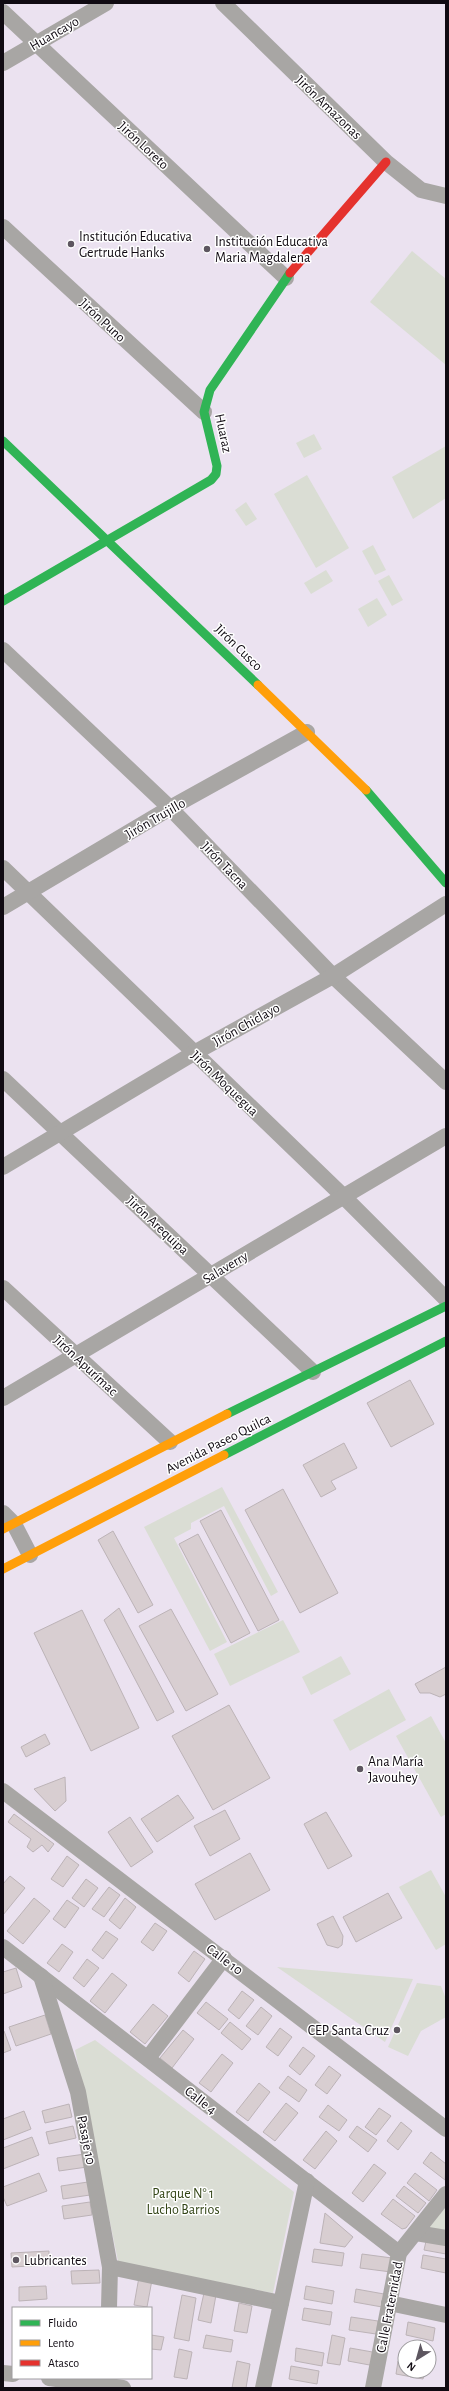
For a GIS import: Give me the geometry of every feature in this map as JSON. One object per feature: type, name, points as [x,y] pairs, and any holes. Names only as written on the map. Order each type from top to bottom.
[{"type":"street","name":"Huancayo","points":[[3,63],[106,3]]},
{"type":"street","name":"Jirón Amazonas","points":[[223,3],[386,162],[421,190],[446,196]]},
{"type":"street","name":"Jirón Loreto","points":[[3,12],[286,278]]},
{"type":"street","name":"Huaraz","points":[[3,601],[211,480],[216,474],[218,466],[204,412],[210,390],[222,370],[286,278],[386,162]]},
{"type":"street","name":"Jirón Puno","points":[[3,226],[204,412]]},
{"type":"street","name":"Jirón Cusco","points":[[3,441],[307,732],[387,813],[446,883]]},
{"type":"street","name":"Jirón Tacna","points":[[3,650],[170,808],[333,976],[446,1082]]},
{"type":"street","name":"Jirón Trujillo","points":[[3,907],[29,893],[170,808],[307,732]]},
{"type":"street","name":"Jirón Moquegua","points":[[3,868],[343,1196],[446,1300]]},
{"type":"street","name":"Jirón Chiclayo","points":[[3,1167],[62,1134],[194,1053],[333,976],[446,904]]},
{"type":"street","name":"Jirón Arequipa","points":[[3,1078],[313,1372]]},
{"type":"street","name":"Salaverry","points":[[3,1398],[76,1357],[343,1196],[446,1136]]},
{"type":"street","name":"Jirón Apurímac","points":[[3,1288],[76,1357],[170,1442]]},
{"type":"street","name":"Avenida Paseo Quilca","points":[[7,1522],[446,1306]]},
{"type":"street","name":"Avenida Paseo Quilca","points":[[3,1569],[446,1341]]},
{"type":"street","points":[[7,1522],[30,1555]]},
{"type":"street","name":"Calle 10","points":[[3,1791],[224,1958],[446,2129]]},
{"type":"street","name":"Calle 4","points":[[3,1947],[399,2253]]},
{"type":"street","points":[[148,2058],[224,1958]]},
{"type":"street","name":"Pasaje 10","points":[[41,1976],[78,2092],[110,2268],[109,2307]]},
{"type":"street","points":[[263,2388],[307,2181]]},
{"type":"street","name":"Calle Fraternidad","points":[[373,2388],[399,2253],[446,2194]]},
{"type":"street","points":[[416,2233],[446,2238]]},
{"type":"street","points":[[110,2268],[281,2302]]},
{"type":"street","points":[[389,2303],[446,2315]]},
{"type":"street","points":[[60,2379],[107,2384],[123,2388]]},
{"type":"green space","points":[[412,251],[446,279],[446,365],[370,302]]},
{"type":"green space","points":[[314,434],[322,449],[304,458],[296,443]]},
{"type":"green space","points":[[446,446],[446,498],[413,519],[392,477]]},
{"type":"green space","points":[[307,475],[349,548],[316,568],[274,494]]},
{"type":"green space","points":[[246,502],[257,519],[246,526],[235,510]]},
{"type":"green space","points":[[373,545],[386,570],[375,575],[362,551]]},
{"type":"green space","points":[[326,570],[333,581],[311,594],[304,583]]},
{"type":"green space","points":[[389,575],[403,600],[392,606],[378,581]]},
{"type":"green space","points":[[377,598],[387,615],[368,627],[358,609]]},
{"type":"green space","points":[[222,1487],[278,1592],[271,1596],[224,1506],[191,1523],[191,1529],[174,1538],[227,1642],[210,1651],[144,1527]]},
{"type":"green space","points":[[283,1620],[300,1652],[230,1686],[214,1654]]},
{"type":"green space","points":[[341,1656],[351,1674],[311,1695],[302,1677]]},
{"type":"green space","points":[[389,1689],[406,1720],[350,1751],[333,1720]]},
{"type":"green space","points":[[431,1716],[446,1743],[446,1814],[441,1817],[396,1736]]},
{"type":"green space","points":[[431,1870],[446,1897],[446,1944],[436,1950],[399,1887]]},
{"type":"green space","points":[[277,1967],[413,1979],[385,2042]]},
{"type":"green space","points":[[417,1983],[441,1986],[446,1999],[446,2017],[421,2031],[408,2056],[388,2047]]},
{"type":"green space","name":"Parque N° 1 Lucho Barrios","points":[[95,2040],[294,2192],[273,2293],[119,2266],[75,2050]]},
{"type":"green space","points":[[446,2203],[446,2237],[425,2234]]},
{"type":"building","points":[[410,1380],[434,1424],[391,1447],[367,1403]]},
{"type":"building","points":[[344,1443],[357,1468],[331,1481],[336,1489],[321,1497],[303,1465]]},
{"type":"building","points":[[283,1489],[338,1593],[300,1613],[245,1510]]},
{"type":"building","points":[[221,1510],[279,1620],[258,1631],[200,1521]]},
{"type":"building","points":[[113,1531],[153,1605],[138,1613],[98,1540]]},
{"type":"building","points":[[198,1534],[250,1633],[231,1643],[179,1544]]},
{"type":"building","points":[[119,1608],[174,1712],[157,1721],[104,1620]]},
{"type":"building","points":[[171,1609],[218,1694],[186,1711],[139,1626]]},
{"type":"building","points":[[82,1610],[139,1728],[91,1751],[34,1633]]},
{"type":"building","points":[[446,1667],[446,1694],[440,1697],[430,1693],[420,1693],[415,1684]]},
{"type":"building","points":[[229,1705],[270,1778],[213,1810],[172,1736]]},
{"type":"building","points":[[45,1734],[50,1744],[26,1757],[21,1747]]},
{"type":"building","points":[[65,1777],[66,1801],[55,1811],[34,1789]]},
{"type":"building","points":[[178,1795],[194,1818],[157,1842],[141,1819]]},
{"type":"building","points":[[225,1810],[240,1839],[210,1856],[194,1826]]},
{"type":"building","points":[[326,1812],[352,1856],[328,1869],[304,1824]]},
{"type":"building","points":[[14,1814],[54,1844],[48,1852],[42,1845],[33,1852],[27,1847],[31,1839],[8,1822]]},
{"type":"building","points":[[130,1817],[153,1852],[131,1867],[108,1832]]},
{"type":"building","points":[[250,1853],[270,1890],[215,1920],[195,1884]]},
{"type":"building","points":[[67,1856],[79,1865],[63,1887],[51,1879]]},
{"type":"building","points":[[10,1876],[25,1888],[3,1915],[3,1884]]},
{"type":"building","points":[[86,1879],[98,1888],[84,1907],[72,1898]]},
{"type":"building","points":[[109,1887],[120,1895],[104,1917],[92,1909]]},
{"type":"building","points":[[388,1893],[402,1918],[356,1942],[343,1917]]},
{"type":"building","points":[[34,1898],[50,1911],[23,1944],[7,1931]]},
{"type":"building","points":[[125,1898],[136,1907],[120,1929],[109,1920]]},
{"type":"building","points":[[67,1900],[79,1908],[65,1928],[53,1919]]},
{"type":"building","points":[[333,1916],[343,1936],[342,1945],[338,1948],[327,1945],[317,1924]]},
{"type":"building","points":[[155,1923],[167,1931],[153,1951],[141,1942]]},
{"type":"building","points":[[106,1931],[118,1939],[103,1959],[92,1950]]},
{"type":"building","points":[[62,1944],[73,1952],[59,1972],[47,1963]]},
{"type":"building","points":[[194,1951],[205,1959],[189,1982],[178,1973]]},
{"type":"building","points":[[87,1959],[99,1968],[84,1987],[73,1978]]},
{"type":"building","points":[[16,1968],[22,1987],[3,1994],[3,1972]]},
{"type":"building","points":[[112,1973],[127,1985],[105,2013],[90,2001]]},
{"type":"building","points":[[242,1991],[254,2000],[239,2019],[228,2010]]},
{"type":"building","points":[[206,2002],[228,2019],[219,2030],[197,2013]]},
{"type":"building","points":[[153,2004],[168,2016],[145,2044],[130,2032]]},
{"type":"building","points":[[261,2007],[272,2016],[258,2035],[246,2026]]},
{"type":"building","points":[[45,2015],[51,2034],[16,2046],[9,2027]]},
{"type":"building","points":[[230,2022],[251,2039],[242,2050],[221,2033]]},
{"type":"building","points":[[280,2028],[292,2037],[278,2056],[266,2047]]},
{"type":"building","points":[[183,2030],[194,2039],[172,2068],[160,2058]]},
{"type":"building","points":[[4,2031],[11,2050],[3,2053],[3,2032]]},
{"type":"building","points":[[303,2047],[315,2056],[300,2075],[289,2066]]},
{"type":"building","points":[[222,2054],[233,2063],[211,2092],[199,2083]]},
{"type":"building","points":[[329,2066],[341,2075],[327,2094],[315,2085]]},
{"type":"building","points":[[288,2076],[307,2090],[299,2102],[279,2088]]},
{"type":"building","points":[[259,2083],[270,2092],[248,2121],[236,2112]]},
{"type":"building","points":[[286,2103],[298,2113],[275,2141],[263,2132]]},
{"type":"building","points":[[69,2104],[72,2117],[45,2123],[42,2111]]},
{"type":"building","points":[[328,2105],[347,2120],[339,2131],[319,2117]]},
{"type":"building","points":[[379,2108],[391,2116],[376,2135],[365,2127]]},
{"type":"building","points":[[24,2111],[31,2129],[3,2140],[3,2119]]},
{"type":"building","points":[[401,2122],[412,2131],[398,2150],[387,2141]]},
{"type":"building","points":[[73,2126],[76,2138],[49,2144],[46,2132]]},
{"type":"building","points":[[357,2126],[377,2140],[368,2152],[349,2137]]},
{"type":"building","points":[[326,2131],[337,2141],[315,2169],[303,2160]]},
{"type":"building","points":[[32,2137],[39,2155],[3,2169],[3,2148]]},
{"type":"building","points":[[431,2152],[446,2164],[445,2180],[423,2163]]},
{"type":"building","points":[[85,2154],[87,2167],[59,2171],[57,2158]]},
{"type":"building","points":[[374,2164],[386,2173],[363,2202],[352,2193]]},
{"type":"building","points":[[39,2173],[47,2191],[7,2206],[3,2197],[3,2187]]},
{"type":"building","points":[[415,2173],[437,2190],[429,2201],[407,2183]]},
{"type":"building","points":[[88,2182],[90,2195],[63,2199],[61,2186]]},
{"type":"building","points":[[404,2186],[426,2203],[418,2213],[396,2196]]},
{"type":"building","points":[[393,2199],[415,2216],[406,2228],[402,2229],[381,2214]]},
{"type":"building","points":[[90,2202],[92,2215],[64,2219],[62,2206]]},
{"type":"building","points":[[325,2213],[353,2237],[345,2247],[320,2243]]},
{"type":"building","points":[[427,2237],[446,2241],[446,2254],[424,2250]]},
{"type":"building","points":[[314,2249],[344,2253],[342,2266],[312,2262]]},
{"type":"building","points":[[49,2251],[49,2265],[12,2267],[11,2253]]},
{"type":"building","points":[[362,2254],[392,2258],[391,2272],[360,2268]]},
{"type":"building","points":[[423,2255],[446,2259],[446,2273],[421,2268]]},
{"type":"building","points":[[99,2270],[100,2283],[72,2284],[71,2271]]},
{"type":"building","points":[[139,2277],[152,2280],[147,2307],[134,2305]]},
{"type":"building","points":[[46,2286],[47,2299],[19,2301],[19,2287]]},
{"type":"building","points":[[306,2286],[334,2291],[332,2304],[304,2299]]},
{"type":"building","points":[[356,2289],[384,2294],[382,2307],[354,2302]]},
{"type":"building","points":[[204,2293],[216,2295],[211,2323],[198,2320]]},
{"type":"building","points":[[182,2295],[196,2298],[189,2341],[174,2338]]},
{"type":"building","points":[[239,2303],[252,2306],[247,2333],[234,2331]]},
{"type":"building","points":[[304,2308],[332,2312],[330,2325],[302,2320]]},
{"type":"building","points":[[351,2317],[378,2321],[376,2334],[349,2330]]},
{"type":"building","points":[[408,2322],[435,2328],[433,2339],[424,2339],[406,2335]]},
{"type":"building","points":[[152,2335],[164,2337],[161,2350],[152,2349]]},
{"type":"building","points":[[206,2335],[233,2340],[231,2352],[203,2348]]},
{"type":"building","points":[[332,2335],[345,2338],[340,2365],[327,2363]]},
{"type":"building","points":[[296,2348],[324,2353],[322,2366],[295,2361]]},
{"type":"building","points":[[350,2348],[378,2353],[375,2366],[348,2361]]},
{"type":"building","points":[[179,2349],[192,2352],[187,2379],[174,2377]]},
{"type":"building","points":[[237,2361],[250,2364],[246,2388],[232,2388]]},
{"type":"building","points":[[291,2366],[319,2371],[317,2384],[289,2379]]},
{"type":"traffic: fast","points":[[3,601],[211,480],[216,474],[217,466],[204,412],[210,390],[290,273]]},
{"type":"traffic: fast","points":[[3,441],[258,685]]},
{"type":"traffic: fast","points":[[366,790],[446,883]]},
{"type":"traffic: fast","points":[[227,1414],[446,1306]]},
{"type":"traffic: fast","points":[[224,1455],[446,1341]]},
{"type":"traffic: slow","points":[[258,685],[366,790]]},
{"type":"traffic: slow","points":[[3,1529],[227,1414]]},
{"type":"traffic: slow","points":[[3,1569],[224,1455]]},
{"type":"traffic: jam","points":[[290,273],[386,162]]},
{"type":"place","name":"Institución Educativa Gertrude Hanks","points":[[71,244]]},
{"type":"place","name":"Institución Educativa Maria Magdalena","points":[[207,249]]},
{"type":"place","name":"Ana María Javouhey","points":[[360,1769]]},
{"type":"place","name":"CEP Santa Cruz","points":[[397,2030]]},
{"type":"place","name":"Lubricantes","points":[[16,2260]]}]
